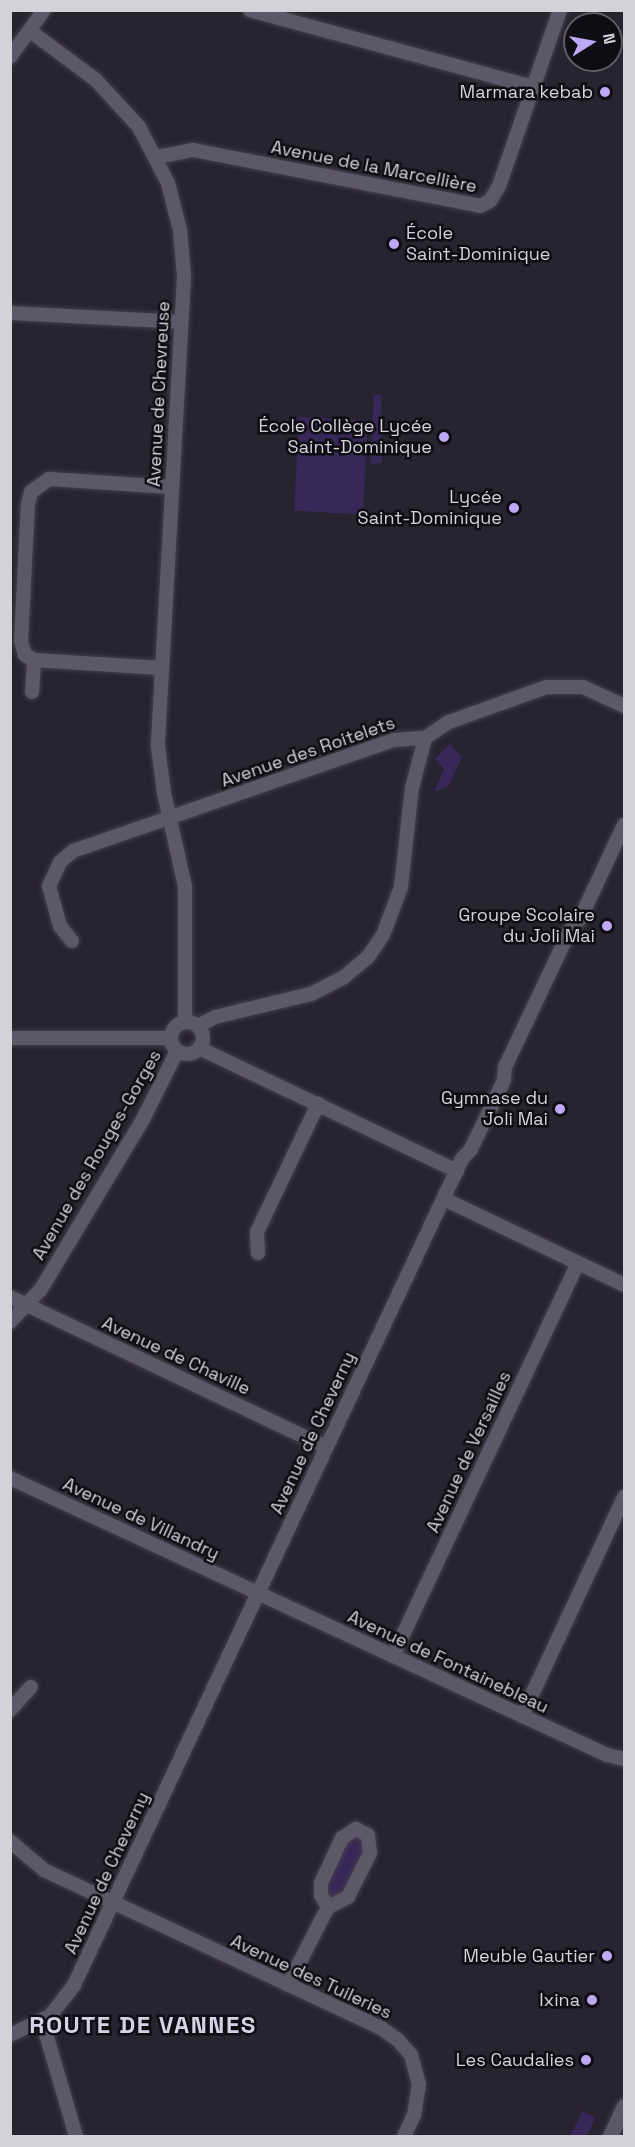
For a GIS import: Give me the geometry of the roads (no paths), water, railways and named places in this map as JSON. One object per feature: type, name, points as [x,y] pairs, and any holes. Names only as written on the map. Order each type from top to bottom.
[{"type":"main road","points":[[610,2136],[624,2106]]},
{"type":"street","points":[[10,57],[44,10]]},
{"type":"street","points":[[250,10],[533,87]]},
{"type":"street","name":"Avenue de la Marcellière","points":[[157,157],[193,150],[480,206],[495,194],[560,10]]},
{"type":"street","name":"Avenue de Chevreuse","points":[[30,31],[112,95],[157,157],[172,197],[182,246],[181,322],[158,746],[170,817]]},
{"type":"street","points":[[10,313],[181,322]]},
{"type":"street","points":[[161,668],[34,660],[25,655],[21,640],[32,492],[42,482],[56,479],[171,487]]},
{"type":"street","points":[[32,692],[34,660]]},
{"type":"street","name":"Avenue des Roitelets","points":[[72,940],[60,926],[49,886],[60,862],[73,851],[394,740],[425,738],[464,716],[556,685],[594,690],[624,706]]},
{"type":"street","points":[[170,817],[185,886],[191,1024],[203,1037],[199,1048],[186,1054],[177,1051],[171,1038],[174,1027],[191,1024],[311,994],[344,977],[368,957],[383,935],[401,887],[412,788],[425,738]]},
{"type":"street","name":"Avenue de Cheverny","points":[[10,2035],[42,2020],[68,1996],[457,1170],[471,1149],[566,939],[581,917],[624,825]]},
{"type":"street","points":[[10,1038],[171,1038]]},
{"type":"street","points":[[199,1048],[218,1061],[318,1104],[457,1170]]},
{"type":"street","name":"Avenue des Rouges-Gorges","points":[[10,1322],[41,1289],[143,1119],[177,1051]]},
{"type":"street","points":[[258,1253],[257,1232],[318,1104]]},
{"type":"street","points":[[444,1199],[624,1285]]},
{"type":"street","name":"Avenue de Versailles","points":[[393,1656],[578,1263]]},
{"type":"street","name":"Avenue de Chaville","points":[[10,1298],[326,1447]]},
{"type":"street","name":"Avenue de Villandry","points":[[10,1478],[257,1593]]},
{"type":"street","points":[[522,1716],[624,1497]]},
{"type":"street","name":"Avenue de Fontainebleau","points":[[257,1593],[522,1716],[624,1759]]},
{"type":"street","points":[[10,1710],[31,1687]]},
{"type":"street","points":[[288,1985],[328,1907],[348,1897],[371,1848],[364,1831],[351,1830],[342,1838],[321,1883],[321,1895],[328,1907]]},
{"type":"street","name":"Avenue des Tuileries","points":[[10,1841],[38,1867],[381,2028],[405,2047],[415,2064],[419,2084],[414,2115],[404,2136]]},
{"type":"street","points":[[42,2020],[76,2136]]},
{"type":"place","name":"Marmara kebab","points":[[605,92]]},
{"type":"place","name":"École Saint-Dominique","points":[[394,244]]},
{"type":"place","name":"École Collège Lycée Saint-Dominique","points":[[444,437]]},
{"type":"place","name":"Lycée Saint-Dominique","points":[[514,508]]},
{"type":"place","name":"Groupe Scolaire du Joli Mai","points":[[607,926]]},
{"type":"place","name":"Gymnase du Joli Mai","points":[[560,1109]]},
{"type":"place","name":"Meuble Gautier","points":[[607,1956]]},
{"type":"place","name":"Ixina","points":[[592,2000]]},
{"type":"place","name":"Les Caudalies","points":[[586,2060]]},
{"type":"district","name":"ROUTE DE VANNES","points":[[143,2025]]}]
